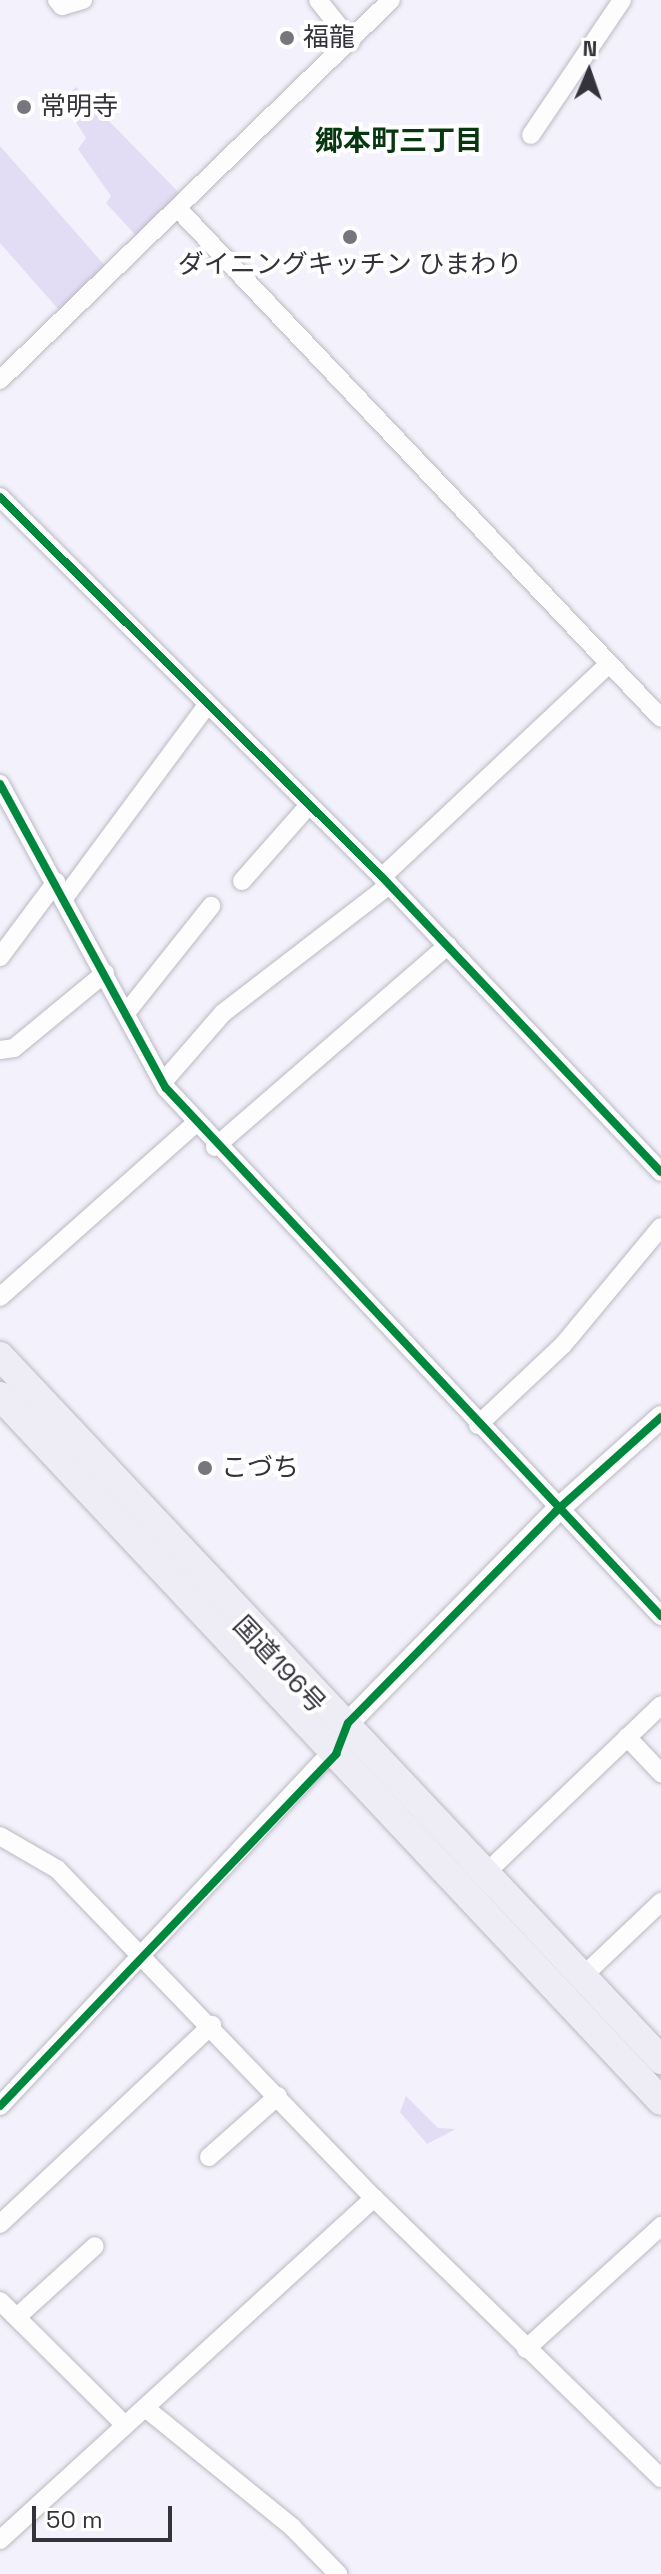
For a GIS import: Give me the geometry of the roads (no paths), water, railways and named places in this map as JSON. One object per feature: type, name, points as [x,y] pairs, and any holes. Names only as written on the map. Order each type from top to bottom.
[{"type":"highway","name":"国道196号","points":[[0,1356],[348,1723],[661,2060]]},
{"type":"highway","name":"国道196号","points":[[0,1396],[661,2101]]},
{"type":"street","points":[[57,0],[62,6],[83,0]]},
{"type":"street","points":[[318,0],[351,41]]},
{"type":"street","points":[[0,380],[181,212],[391,0]]},
{"type":"street","points":[[531,135],[622,0]]},
{"type":"street","points":[[181,212],[607,666],[661,718]]},
{"type":"street","points":[[0,497],[386,881],[661,1172]]},
{"type":"street","points":[[163,1082],[223,1013],[386,881],[607,666]]},
{"type":"street","points":[[0,957],[7,932],[61,890],[208,704]]},
{"type":"street","points":[[0,784],[61,890],[163,1082],[215,1147],[556,1511],[661,1616]]},
{"type":"street","points":[[242,881],[309,805]]},
{"type":"street","points":[[126,1013],[211,906]]},
{"type":"street","points":[[215,1147],[448,945]]},
{"type":"street","points":[[0,1050],[23,1042],[105,973]]},
{"type":"street","points":[[0,1297],[196,1123]]},
{"type":"street","points":[[478,1425],[563,1345],[661,1227]]},
{"type":"street","points":[[0,2106],[336,1754],[348,1723],[556,1511],[661,1417]]},
{"type":"street","points":[[487,1872],[592,1779],[627,1737],[661,1705]]},
{"type":"street","points":[[627,1737],[661,1773]]},
{"type":"street","points":[[0,1836],[57,1869],[146,1956],[374,2198],[661,2478]]},
{"type":"street","points":[[583,1976],[661,1902]]},
{"type":"street","points":[[0,2224],[212,2025]]},
{"type":"street","points":[[209,2157],[278,2096]]},
{"type":"street","points":[[0,2540],[123,2423],[149,2411],[374,2198]]},
{"type":"street","points":[[526,2349],[661,2226]]},
{"type":"street","points":[[17,2317],[95,2246]]},
{"type":"street","points":[[0,2301],[123,2423]]},
{"type":"street","points":[[149,2411],[270,2508],[338,2574]]},
{"type":"place","name":"福龍","points":[[287,38]]},
{"type":"place","name":"常明寺","points":[[24,107]]},
{"type":"place","name":"ダイニングキッチン ひまわり","points":[[350,237]]},
{"type":"place","name":"こづち","points":[[205,1468]]},
{"type":"district","name":"郷本町三丁目","points":[[399,140]]}]
